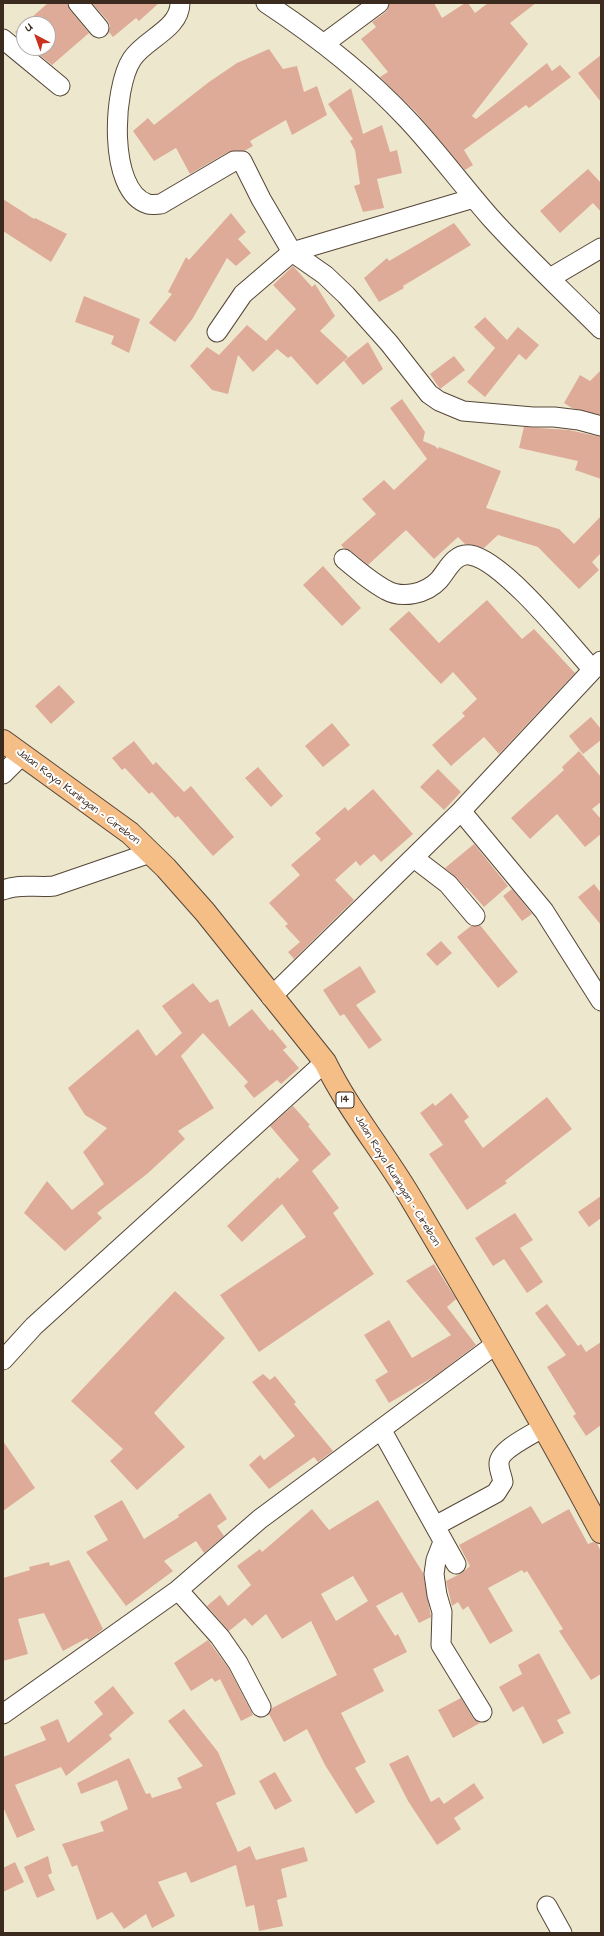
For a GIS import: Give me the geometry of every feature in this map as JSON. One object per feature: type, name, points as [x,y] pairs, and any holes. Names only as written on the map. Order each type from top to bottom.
[{"type":"highway","name":"Jalan Raya Kuningan - Cirebon","points":[[3,741],[23,754],[130,833],[150,852],[205,912],[324,1062],[338,1090],[407,1193],[496,1344],[544,1427],[601,1532]]},
{"type":"street","points":[[78,3],[99,28]]},
{"type":"street","points":[[180,3],[177,17],[132,58],[123,77],[118,100],[117,132],[120,162],[125,178],[132,192],[148,204],[161,204],[234,161],[242,161],[261,199],[292,252],[325,275],[346,295],[389,343],[428,394],[439,401],[463,410],[532,417],[554,417],[579,420],[601,426]]},
{"type":"street","points":[[266,3],[325,43],[354,66],[409,121],[474,198],[601,329]]},
{"type":"street","points":[[325,43],[379,3]]},
{"type":"street","points":[[3,39],[60,86]]},
{"type":"street","points":[[217,332],[243,294],[292,252],[474,198]]},
{"type":"street","points":[[550,278],[601,248]]},
{"type":"street","points":[[271,997],[461,811],[597,665],[523,592],[489,563],[477,557],[468,555],[458,558],[448,566],[437,581],[429,588],[416,594],[404,594],[387,590],[344,559]]},
{"type":"street","points":[[3,774],[23,754]]},
{"type":"street","points":[[461,811],[544,910],[601,1001]]},
{"type":"street","points":[[3,890],[15,886],[41,888],[54,886],[150,852]]},
{"type":"street","points":[[414,858],[448,884],[476,916]]},
{"type":"street","points":[[3,1360],[34,1326],[324,1062]]},
{"type":"street","points":[[3,1714],[178,1590],[260,1519],[496,1344]]},
{"type":"street","points":[[435,1526],[496,1493],[503,1482],[499,1464],[500,1458],[505,1451],[544,1427]]},
{"type":"street","points":[[381,1429],[456,1564]]},
{"type":"street","points":[[443,1542],[436,1560],[434,1574],[437,1595],[442,1612],[441,1645],[482,1712]]},
{"type":"street","points":[[178,1590],[220,1637],[238,1663],[261,1707]]},
{"type":"street","points":[[547,1906],[562,1933]]},
{"type":"building","points":[[48,3],[67,3],[70,10],[89,33],[52,65],[41,56],[56,56],[56,16],[33,16]]},
{"type":"building","points":[[92,3],[159,3],[139,21],[136,18],[113,37],[109,32],[110,26],[108,21]]},
{"type":"building","points":[[390,3],[434,3],[442,18],[465,3],[468,3],[475,13],[488,3],[536,3],[510,23],[528,44],[472,116],[476,119],[547,63],[552,71],[560,65],[571,77],[529,108],[526,105],[464,150],[473,165],[465,170],[416,112],[380,77],[388,72],[361,39],[376,27],[372,22],[386,12]]},
{"type":"building","points":[[269,49],[283,69],[297,66],[304,92],[317,86],[327,115],[292,135],[286,120],[250,141],[253,146],[244,151],[228,152],[190,174],[176,148],[154,161],[133,131],[148,118],[154,125],[209,82],[237,63]]},
{"type":"building","points":[[601,55],[601,102],[578,73]]},
{"type":"building","points":[[351,88],[363,134],[382,125],[390,152],[397,150],[402,173],[377,179],[384,208],[363,212],[354,186],[360,184],[355,150],[350,141],[353,139],[328,104]]},
{"type":"building","points":[[588,169],[601,183],[601,212],[593,203],[560,233],[540,211]]},
{"type":"building","points":[[3,199],[34,219],[35,218],[67,234],[51,262],[3,231]]},
{"type":"building","points":[[231,213],[246,232],[238,239],[251,253],[236,266],[227,258],[193,318],[175,342],[149,323],[172,294],[168,292],[186,257],[189,260]]},
{"type":"building","points":[[454,223],[471,245],[403,286],[404,288],[379,302],[364,278],[387,258],[389,261]]},
{"type":"building","points":[[293,266],[312,287],[315,284],[335,316],[320,331],[348,357],[317,385],[291,356],[288,358],[277,349],[253,372],[238,355],[228,394],[212,390],[190,366],[207,347],[219,355],[247,325],[266,341],[296,309],[273,285]]},
{"type":"building","points":[[84,296],[140,319],[129,353],[111,344],[114,336],[75,322]]},
{"type":"building","points":[[485,317],[507,340],[518,327],[539,345],[526,360],[519,354],[485,397],[467,382],[495,348],[474,327]]},
{"type":"building","points":[[368,342],[383,369],[363,385],[344,361]]},
{"type":"building","points":[[454,356],[465,370],[440,389],[430,374]]},
{"type":"building","points":[[601,370],[601,415],[572,408],[564,403],[580,375],[590,381]]},
{"type":"building","points":[[402,399],[425,432],[423,441],[435,446],[438,449],[439,447],[501,471],[486,508],[559,529],[574,544],[601,516],[601,553],[592,562],[599,570],[579,589],[538,547],[498,535],[484,548],[465,544],[458,537],[434,559],[406,530],[368,565],[351,551],[344,548],[341,545],[376,514],[362,499],[384,480],[394,490],[427,459],[390,408]]},
{"type":"building","points":[[524,427],[569,430],[601,437],[601,479],[575,470],[578,461],[519,448]]},
{"type":"building","points":[[323,566],[361,608],[342,626],[303,585]]},
{"type":"building","points":[[487,600],[522,639],[534,629],[575,673],[499,754],[484,737],[451,766],[432,745],[465,716],[462,713],[477,699],[453,672],[441,684],[389,629],[409,611],[439,643]]},
{"type":"building","points":[[59,685],[75,702],[51,724],[35,706]]},
{"type":"building","points":[[591,717],[601,729],[601,740],[583,754],[569,736]]},
{"type":"building","points":[[332,723],[350,745],[323,767],[305,746]]},
{"type":"building","points":[[134,741],[153,765],[156,762],[184,792],[191,786],[234,837],[213,856],[178,816],[175,818],[152,792],[149,794],[125,768],[122,770],[112,758]]},
{"type":"building","points":[[579,751],[601,777],[601,802],[592,809],[601,819],[601,834],[585,847],[557,814],[530,839],[511,818],[564,770],[562,767]]},
{"type":"building","points":[[258,767],[283,796],[271,807],[245,778]]},
{"type":"building","points":[[438,769],[461,792],[444,810],[420,787]]},
{"type":"building","points":[[373,789],[413,834],[381,862],[374,854],[360,866],[356,861],[335,880],[354,900],[294,959],[288,952],[300,942],[285,926],[288,924],[269,903],[300,875],[291,865],[321,839],[315,833],[345,807],[348,811]]},
{"type":"building","points":[[474,844],[508,886],[484,907],[456,877],[445,868]]},
{"type":"building","points":[[594,884],[601,893],[601,925],[578,897]]},
{"type":"building","points":[[512,889],[532,914],[522,921],[503,896]]},
{"type":"building","points":[[480,925],[518,972],[498,988],[457,937],[471,926]]},
{"type":"building","points":[[441,941],[452,953],[437,966],[426,954]]},
{"type":"building","points":[[360,966],[376,992],[356,1005],[382,1040],[369,1049],[344,1014],[340,1016],[323,990]]},
{"type":"building","points":[[193,983],[210,1003],[218,999],[229,1027],[252,1009],[270,1031],[272,1029],[287,1047],[283,1050],[299,1068],[281,1084],[277,1080],[254,1098],[244,1086],[248,1082],[203,1033],[181,1056],[214,1108],[178,1131],[185,1139],[147,1174],[97,1213],[102,1218],[65,1251],[24,1213],[47,1181],[72,1210],[104,1184],[83,1152],[107,1128],[85,1115],[68,1088],[138,1029],[156,1056],[182,1033],[162,1006]]},
{"type":"building","points":[[451,1093],[469,1117],[464,1121],[483,1148],[547,1097],[572,1129],[505,1181],[507,1183],[467,1210],[429,1154],[443,1145],[420,1113],[433,1103],[435,1106]]},
{"type":"building","points":[[293,1106],[310,1125],[308,1126],[331,1154],[312,1171],[339,1208],[333,1213],[374,1274],[259,1352],[220,1295],[306,1237],[282,1204],[242,1242],[227,1226],[278,1177],[279,1179],[299,1160],[270,1126]]},
{"type":"building","points":[[601,1196],[601,1218],[589,1227],[578,1212]]},
{"type":"building","points":[[515,1213],[533,1240],[520,1248],[543,1282],[527,1293],[504,1259],[493,1266],[475,1238]]},
{"type":"building","points":[[434,1264],[456,1299],[447,1307],[476,1345],[435,1376],[389,1403],[375,1380],[388,1372],[364,1335],[389,1320],[412,1358],[451,1335],[406,1281]]},
{"type":"building","points":[[175,1291],[225,1338],[154,1413],[185,1447],[137,1490],[110,1461],[123,1449],[71,1401]]},
{"type":"building","points":[[547,1304],[578,1346],[581,1344],[586,1352],[601,1342],[601,1425],[586,1436],[573,1416],[576,1414],[547,1367],[566,1355],[535,1313]]},
{"type":"building","points":[[263,1374],[270,1380],[275,1376],[296,1402],[294,1404],[333,1451],[318,1462],[314,1457],[269,1489],[249,1465],[260,1455],[264,1460],[295,1436],[252,1382]]},
{"type":"building","points":[[3,1441],[35,1488],[3,1511]]},
{"type":"building","points":[[210,1493],[227,1519],[217,1526],[224,1536],[204,1553],[196,1541],[164,1561],[173,1571],[126,1606],[86,1552],[108,1540],[94,1516],[122,1500],[144,1539],[179,1517],[178,1515]]},
{"type":"building","points":[[378,1500],[423,1573],[431,1617],[419,1623],[402,1592],[376,1606],[395,1636],[398,1634],[407,1652],[373,1669],[384,1691],[341,1713],[366,1762],[355,1768],[375,1802],[356,1814],[325,1765],[307,1729],[284,1742],[269,1714],[272,1708],[337,1675],[311,1621],[282,1639],[266,1614],[252,1626],[245,1618],[229,1631],[207,1606],[220,1595],[228,1606],[251,1585],[237,1566],[260,1549],[262,1552],[312,1509],[329,1530]],"holes":[[[353,1576],[368,1601],[336,1621],[321,1594]]]},
{"type":"building","points":[[531,1506],[542,1524],[569,1509],[588,1544],[593,1542],[597,1543],[601,1552],[601,1674],[591,1680],[559,1631],[563,1629],[527,1571],[524,1573],[522,1570],[488,1588],[513,1631],[490,1644],[468,1606],[463,1610],[458,1602],[452,1606],[446,1581],[462,1573],[470,1566],[459,1545]]},
{"type":"building","points":[[69,1560],[103,1629],[89,1640],[87,1638],[63,1651],[44,1613],[18,1619],[28,1654],[3,1661],[3,1578],[30,1570],[29,1567],[49,1562],[50,1566]]},
{"type":"building","points":[[208,1640],[229,1669],[253,1715],[241,1721],[220,1679],[215,1682],[212,1678],[191,1691],[174,1663]]},
{"type":"building","points":[[539,1653],[571,1713],[557,1720],[564,1733],[543,1744],[523,1706],[513,1712],[499,1687],[522,1674],[518,1665]]},
{"type":"building","points":[[113,1686],[134,1713],[109,1735],[112,1739],[66,1776],[61,1767],[15,1785],[35,1830],[17,1838],[3,1807],[3,1757],[46,1740],[40,1727],[58,1719],[68,1743],[103,1714],[94,1702]]},
{"type":"building","points":[[461,1698],[473,1718],[480,1723],[453,1738],[438,1710]]},
{"type":"building","points":[[184,1709],[218,1752],[236,1794],[216,1803],[238,1852],[250,1846],[256,1860],[304,1847],[308,1861],[281,1869],[287,1897],[277,1900],[283,1926],[259,1931],[254,1905],[246,1907],[236,1865],[191,1883],[186,1872],[158,1882],[175,1916],[152,1928],[146,1914],[124,1929],[112,1912],[97,1920],[77,1865],[72,1867],[62,1844],[104,1831],[100,1822],[128,1809],[117,1780],[81,1794],[77,1783],[129,1758],[146,1794],[150,1793],[152,1798],[182,1788],[177,1778],[203,1766],[168,1721]]},
{"type":"building","points":[[408,1755],[431,1802],[439,1797],[444,1804],[474,1783],[484,1798],[454,1818],[461,1829],[437,1845],[408,1801],[389,1764]]},
{"type":"building","points":[[275,1772],[292,1801],[275,1810],[259,1781]]},
{"type":"building","points":[[48,1856],[52,1873],[48,1875],[55,1890],[37,1898],[24,1867]]},
{"type":"building","points":[[15,1862],[24,1882],[3,1892],[3,1868]]}]
